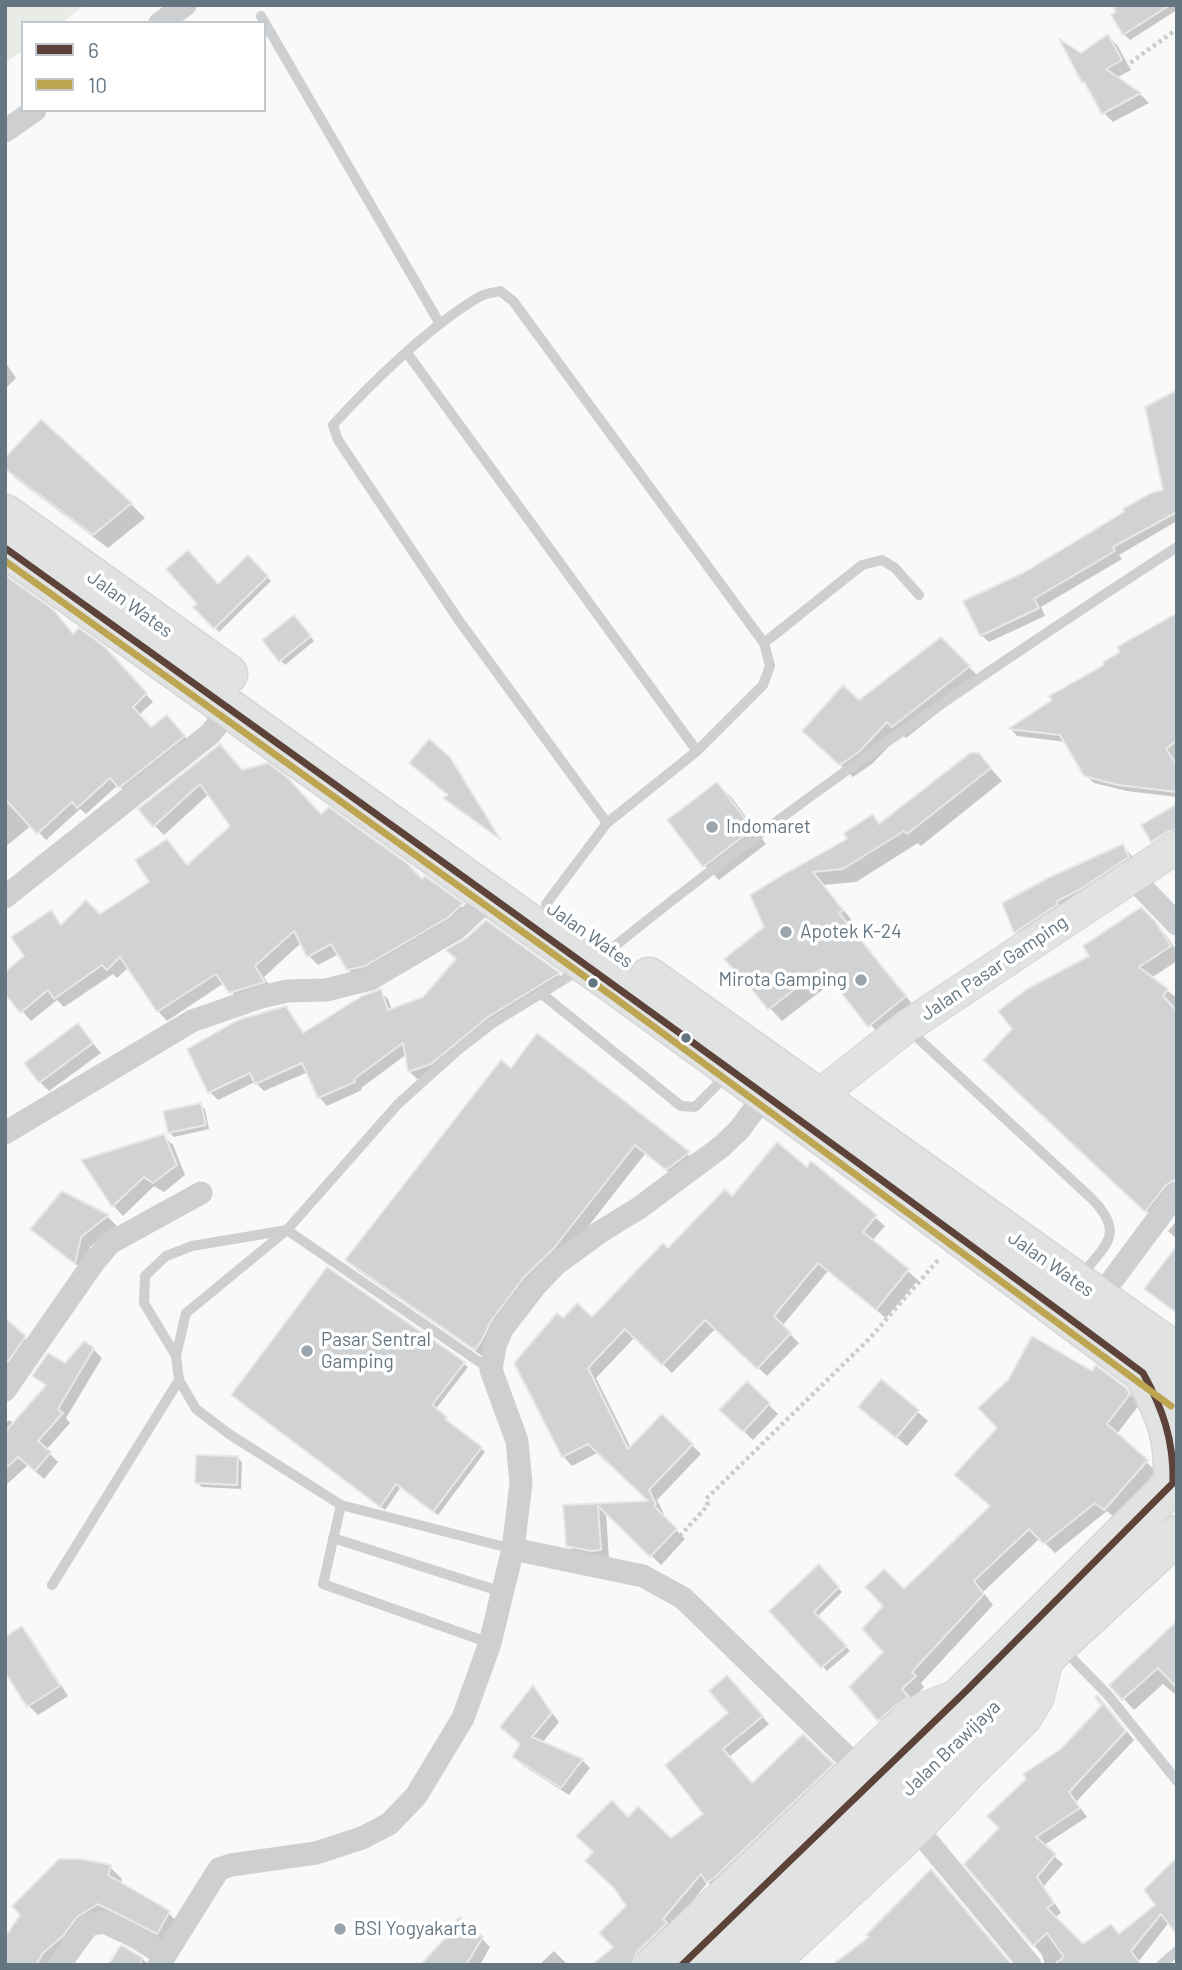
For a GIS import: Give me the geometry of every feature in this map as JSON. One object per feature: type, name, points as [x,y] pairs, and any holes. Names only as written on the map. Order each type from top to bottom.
[{"type":"highway","name":"Jalan Wates","points":[[5,514],[547,904],[598,957],[732,1070],[1177,1398]]},
{"type":"highway","name":"Jalan Wates","points":[[5,548],[491,896],[598,957],[817,1097],[1177,1353]]},
{"type":"highway","points":[[1143,1373],[1164,1412],[1171,1435],[1175,1481]]},
{"type":"highway","name":"Jalan Brawijaya","points":[[728,1965],[826,1848],[966,1691],[1175,1481]]},
{"type":"highway","name":"Jalan Brawijaya","points":[[682,1965],[826,1848],[1053,1650],[1177,1535]]},
{"type":"street","points":[[163,21],[186,5]]},
{"type":"street","points":[[5,131],[32,112]]},
{"type":"street","points":[[5,897],[210,734],[230,709]]},
{"type":"street","name":"Jalan Pasar Gamping","points":[[817,1097],[906,1027],[1177,847]]},
{"type":"street","points":[[1130,876],[1177,924]]},
{"type":"street","points":[[5,1133],[192,1021],[261,997],[287,991],[326,990],[370,979],[457,928],[491,896]]},
{"type":"street","points":[[59,1965],[88,1925],[104,1922],[132,1935],[162,1960],[219,1870],[231,1865],[316,1853],[362,1838],[389,1824],[416,1796],[463,1718],[489,1643],[513,1549],[521,1483],[517,1441],[491,1370],[495,1346],[502,1329],[555,1265],[639,1208],[721,1147],[739,1130],[765,1095]]},
{"type":"street","points":[[5,1390],[110,1242],[201,1193]]},
{"type":"street","points":[[1087,1290],[1177,1193]]},
{"type":"street","points":[[513,1549],[643,1576],[683,1598],[856,1766]]},
{"type":"street","points":[[771,1965],[917,1829],[1025,1719],[1038,1697],[1053,1650]]},
{"type":"street","points":[[650,1965],[907,1719],[925,1708],[966,1691]]},
{"type":"street","points":[[917,1829],[1030,1965]]},
{"type":"lane","points":[[261,16],[264,21]]},
{"type":"lane","points":[[266,25],[440,324]]},
{"type":"lane","points":[[547,904],[607,823],[697,751],[763,685],[770,666],[764,643],[513,300],[500,291],[481,295],[440,324],[333,425],[338,440],[460,622],[607,823]]},
{"type":"lane","points":[[407,354],[697,751]]},
{"type":"lane","points":[[513,1549],[341,1504],[218,1426],[196,1409],[179,1380],[176,1356],[186,1313],[287,1230],[398,1104],[458,1050],[493,1023],[542,995],[598,957],[681,892],[983,673],[1177,547]]},
{"type":"lane","points":[[764,643],[862,565],[883,561],[895,568],[919,595]]},
{"type":"lane","points":[[542,995],[681,1106],[695,1107],[732,1070]]},
{"type":"lane","points":[[906,1027],[1090,1197],[1110,1220],[1105,1247],[1087,1290]]},
{"type":"lane","points":[[176,1356],[144,1303],[145,1276],[166,1256],[192,1246],[287,1230],[491,1370]]},
{"type":"lane","points":[[52,1585],[179,1380]]},
{"type":"lane","points":[[341,1504],[323,1584],[489,1643]]},
{"type":"lane","points":[[332,1538],[502,1592]]},
{"type":"lane","points":[[1053,1650],[1107,1694],[1177,1781]]},
{"type":"lane","points":[[1161,1965],[1177,1951]]},
{"type":"path","points":[[1119,71],[1177,29]]},
{"type":"path","points":[[643,1576],[708,1506],[706,1499],[869,1339],[942,1256]]},
{"type":"shaded area","points":[[5,5],[85,5],[64,21],[21,21],[21,51],[5,63]]},
{"type":"building","points":[[1112,5],[1170,5],[1123,35],[1111,15],[1116,12]]},
{"type":"building","points":[[1108,34],[1122,60],[1106,69],[1141,93],[1102,114],[1059,39],[1081,53]]},
{"type":"building","points":[[1177,390],[1177,512],[1113,547],[1115,551],[1034,599],[1039,608],[980,636],[963,601],[1023,573],[1124,512],[1123,509],[1151,493],[1163,490],[1145,407]]},
{"type":"building","points":[[41,419],[132,503],[93,535],[5,469],[5,458]]},
{"type":"building","points":[[188,550],[218,584],[248,555],[268,576],[214,629],[193,607],[197,604],[166,569]]},
{"type":"building","points":[[5,575],[54,610],[73,634],[79,628],[105,647],[147,693],[133,707],[151,727],[167,715],[185,736],[119,788],[110,778],[77,808],[72,802],[37,834],[5,799]]},
{"type":"building","points":[[1177,613],[1177,740],[1166,749],[1177,765],[1177,792],[1118,785],[1084,776],[1060,735],[1008,729],[1052,700],[1049,696],[1104,665],[1103,662],[1120,652],[1117,647]]},
{"type":"building","points":[[294,615],[311,636],[279,662],[262,640]]},
{"type":"building","points":[[941,637],[970,666],[892,727],[887,722],[859,752],[843,763],[839,765],[802,731],[843,685],[859,700]]},
{"type":"building","points":[[429,739],[450,757],[501,840],[443,798],[448,795],[409,763]]},
{"type":"building","points":[[220,744],[242,770],[268,763],[286,776],[321,814],[329,807],[408,864],[422,879],[425,876],[463,903],[449,917],[365,966],[347,970],[331,944],[307,957],[294,931],[255,966],[265,982],[229,993],[216,974],[157,1012],[120,957],[107,970],[102,965],[54,999],[48,990],[20,1013],[5,994],[5,972],[24,956],[11,937],[51,910],[61,925],[86,900],[100,914],[149,882],[135,860],[167,839],[187,865],[230,826],[200,784],[153,827],[138,809]]},
{"type":"building","points":[[970,753],[979,753],[991,768],[907,834],[904,831],[843,869],[813,872],[843,910],[839,913],[906,996],[868,1027],[822,968],[768,1010],[724,959],[764,927],[750,895],[847,839],[844,833],[873,814],[879,824]]},
{"type":"building","name":"Indomaret","points":[[717,782],[753,829],[703,867],[667,820]]},
{"type":"building","points":[[1177,804],[1177,829],[1151,842],[1141,825]]},
{"type":"building","points":[[1123,844],[1129,857],[1057,901],[1058,904],[1014,933],[1002,903],[1048,878]]},
{"type":"building","points":[[1141,907],[1155,921],[1171,946],[1139,967],[1168,989],[1163,996],[1177,1011],[1177,1179],[1166,1185],[1145,1212],[983,1060],[1012,1029],[998,1011],[1027,989],[1089,956],[1083,946]]},
{"type":"building","points":[[486,920],[560,973],[488,1017],[431,1064],[408,1072],[403,1043],[354,1079],[355,1082],[318,1098],[302,1063],[255,1084],[250,1073],[208,1093],[187,1049],[238,1020],[286,1006],[303,1033],[362,996],[381,989],[388,1010],[423,997],[456,959],[446,950],[466,938]]},
{"type":"building","points":[[78,1023],[93,1043],[39,1083],[24,1063]]},
{"type":"building","points":[[537,1033],[690,1152],[666,1170],[635,1145],[554,1248],[525,1276],[491,1321],[475,1350],[345,1260],[501,1060],[511,1068]]},
{"type":"building","points":[[201,1103],[206,1125],[168,1133],[163,1111]]},
{"type":"building","points":[[164,1134],[177,1165],[153,1183],[144,1177],[112,1207],[81,1160]]},
{"type":"building","points":[[777,1142],[807,1167],[811,1161],[877,1215],[863,1232],[909,1269],[876,1310],[818,1263],[774,1316],[791,1333],[757,1369],[705,1320],[662,1365],[625,1329],[588,1368],[628,1449],[662,1414],[693,1444],[649,1490],[656,1504],[654,1506],[677,1529],[650,1557],[598,1506],[601,1550],[591,1551],[566,1546],[563,1505],[648,1501],[588,1444],[562,1457],[514,1363],[557,1313],[563,1318],[577,1303],[592,1317],[663,1243],[668,1248],[725,1189],[732,1196]]},
{"type":"building","points":[[62,1191],[109,1215],[81,1237],[75,1264],[30,1229]]},
{"type":"building","points":[[1177,1245],[1177,1313],[1144,1289]]},
{"type":"building","points":[[327,1267],[465,1362],[432,1405],[447,1417],[445,1419],[482,1447],[433,1512],[396,1484],[380,1507],[231,1395]]},
{"type":"building","points":[[5,1318],[26,1336],[8,1362],[5,1360]]},
{"type":"building","points":[[1032,1336],[1092,1371],[1096,1365],[1126,1388],[1130,1394],[1107,1424],[1148,1460],[1104,1510],[1095,1503],[1044,1544],[1029,1529],[974,1581],[984,1594],[912,1672],[916,1676],[902,1689],[909,1697],[878,1721],[849,1687],[883,1652],[862,1629],[883,1606],[865,1587],[884,1569],[904,1589],[990,1506],[954,1475],[997,1428],[978,1408],[1008,1380]]},
{"type":"building","points":[[84,1341],[94,1348],[58,1409],[63,1413],[38,1441],[51,1452],[35,1471],[18,1457],[5,1469],[5,1432],[46,1385],[32,1376],[48,1353],[65,1363]]},
{"type":"building","points":[[881,1379],[919,1410],[896,1438],[858,1407]]},
{"type":"building","points":[[747,1381],[770,1403],[743,1432],[719,1410]]},
{"type":"building","points":[[196,1455],[238,1456],[237,1485],[195,1483]]},
{"type":"building","points":[[819,1564],[839,1587],[814,1612],[847,1646],[821,1668],[769,1611]]},
{"type":"building","points":[[1177,1621],[1177,1688],[1158,1668],[1122,1700],[1109,1685]]},
{"type":"building","points":[[22,1626],[60,1686],[27,1707],[5,1672],[5,1637]]},
{"type":"building","points":[[727,1675],[763,1716],[723,1749],[752,1783],[803,1734],[834,1764],[715,1877],[707,1883],[701,1874],[663,1919],[667,1923],[637,1952],[632,1965],[592,1965],[613,1947],[599,1933],[626,1906],[614,1888],[585,1861],[593,1852],[576,1836],[612,1800],[628,1817],[638,1806],[671,1838],[703,1814],[665,1765],[728,1713],[709,1691]]},
{"type":"building","points":[[533,1685],[552,1713],[532,1737],[583,1759],[561,1788],[512,1757],[520,1744],[500,1727]]},
{"type":"building","points":[[1097,1695],[1126,1731],[1069,1792],[1080,1808],[1036,1837],[1056,1854],[1037,1877],[1054,1903],[1047,1908],[1083,1944],[1111,1924],[1119,1934],[1155,1905],[1144,1890],[1177,1857],[1177,1935],[1161,1914],[1131,1951],[1141,1965],[1053,1965],[1064,1957],[1047,1933],[1033,1946],[964,1864],[999,1828],[987,1816],[1026,1779],[1023,1774],[1061,1749],[1102,1705],[1095,1698]]},
{"type":"building","points":[[59,1859],[81,1859],[111,1865],[108,1875],[170,1911],[157,1934],[98,1904],[77,1917],[63,1936],[43,1953],[36,1965],[5,1965],[5,1937],[20,1915],[12,1906]]},
{"type":"building","points":[[931,1869],[1012,1965],[832,1965],[869,1937],[866,1935]]},
{"type":"building","points":[[460,1917],[483,1937],[466,1965],[420,1965],[448,1935],[443,1931]]},
{"type":"building","points":[[121,1945],[143,1958],[139,1965],[108,1965]]},
{"type":"transit line","name":"6","points":[[5,548],[860,1164],[1143,1373],[1150,1386],[1162,1413],[1169,1439],[1173,1483],[966,1691],[682,1965]]},
{"type":"transit line","name":"10","points":[[5,561],[612,996],[1171,1406]]},
{"type":"place","name":"Indomaret","points":[[712,827]]},
{"type":"place","name":"Apotek K-24","points":[[786,932]]},
{"type":"place","name":"Mirota Gamping","points":[[861,980]]},
{"type":"place","name":"Pasar Sentral Gamping","points":[[307,1351]]},
{"type":"place","name":"BSI Yogyakarta","points":[[340,1929]]}]
